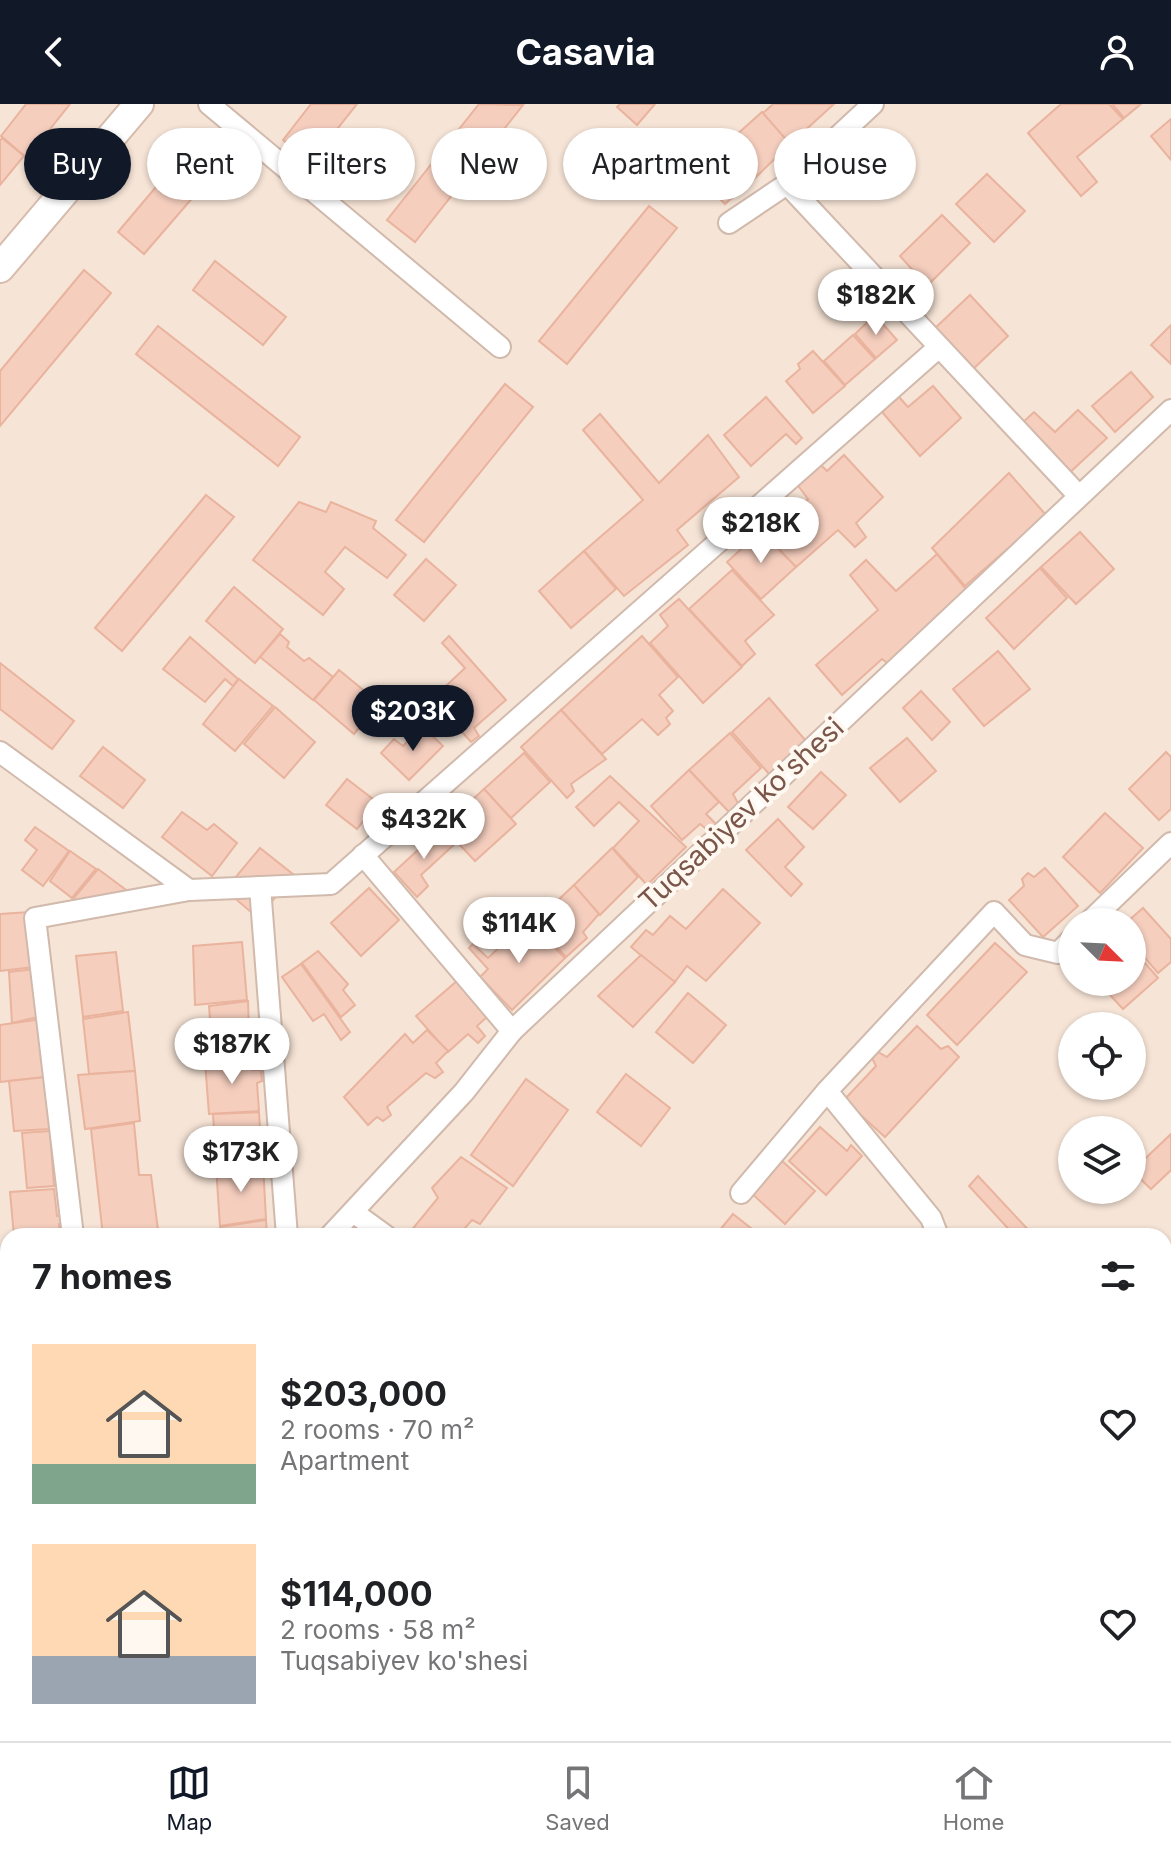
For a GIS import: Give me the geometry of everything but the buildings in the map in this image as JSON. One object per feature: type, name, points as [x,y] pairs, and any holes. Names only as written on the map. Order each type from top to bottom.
[{"type":"street","points":[[0,268],[139,104]]},
{"type":"street","points":[[209,104],[500,347]]},
{"type":"street","points":[[847,128],[873,104]]},
{"type":"street","points":[[729,223],[774,193]]},
{"type":"street","points":[[802,200],[1079,496]]},
{"type":"street","points":[[72,1228],[35,918],[189,890],[331,884],[939,347]]},
{"type":"street","name":"Tuqsabiyev ko'shesi","points":[[338,1228],[464,1092],[512,1031],[1171,410]]},
{"type":"street","points":[[0,752],[189,890]]},
{"type":"street","points":[[1104,908],[1171,843]]},
{"type":"street","points":[[363,855],[512,1031]]},
{"type":"street","points":[[260,887],[286,1228]]},
{"type":"street","points":[[741,1193],[827,1091],[994,912],[1025,945],[1058,953]]},
{"type":"street","points":[[827,1091],[931,1218],[935,1228]]},
{"type":"street","points":[[353,1212],[375,1228]]},
{"type":"shaded area","points":[[0,104],[1171,104],[1171,1228],[0,1228]]}]
